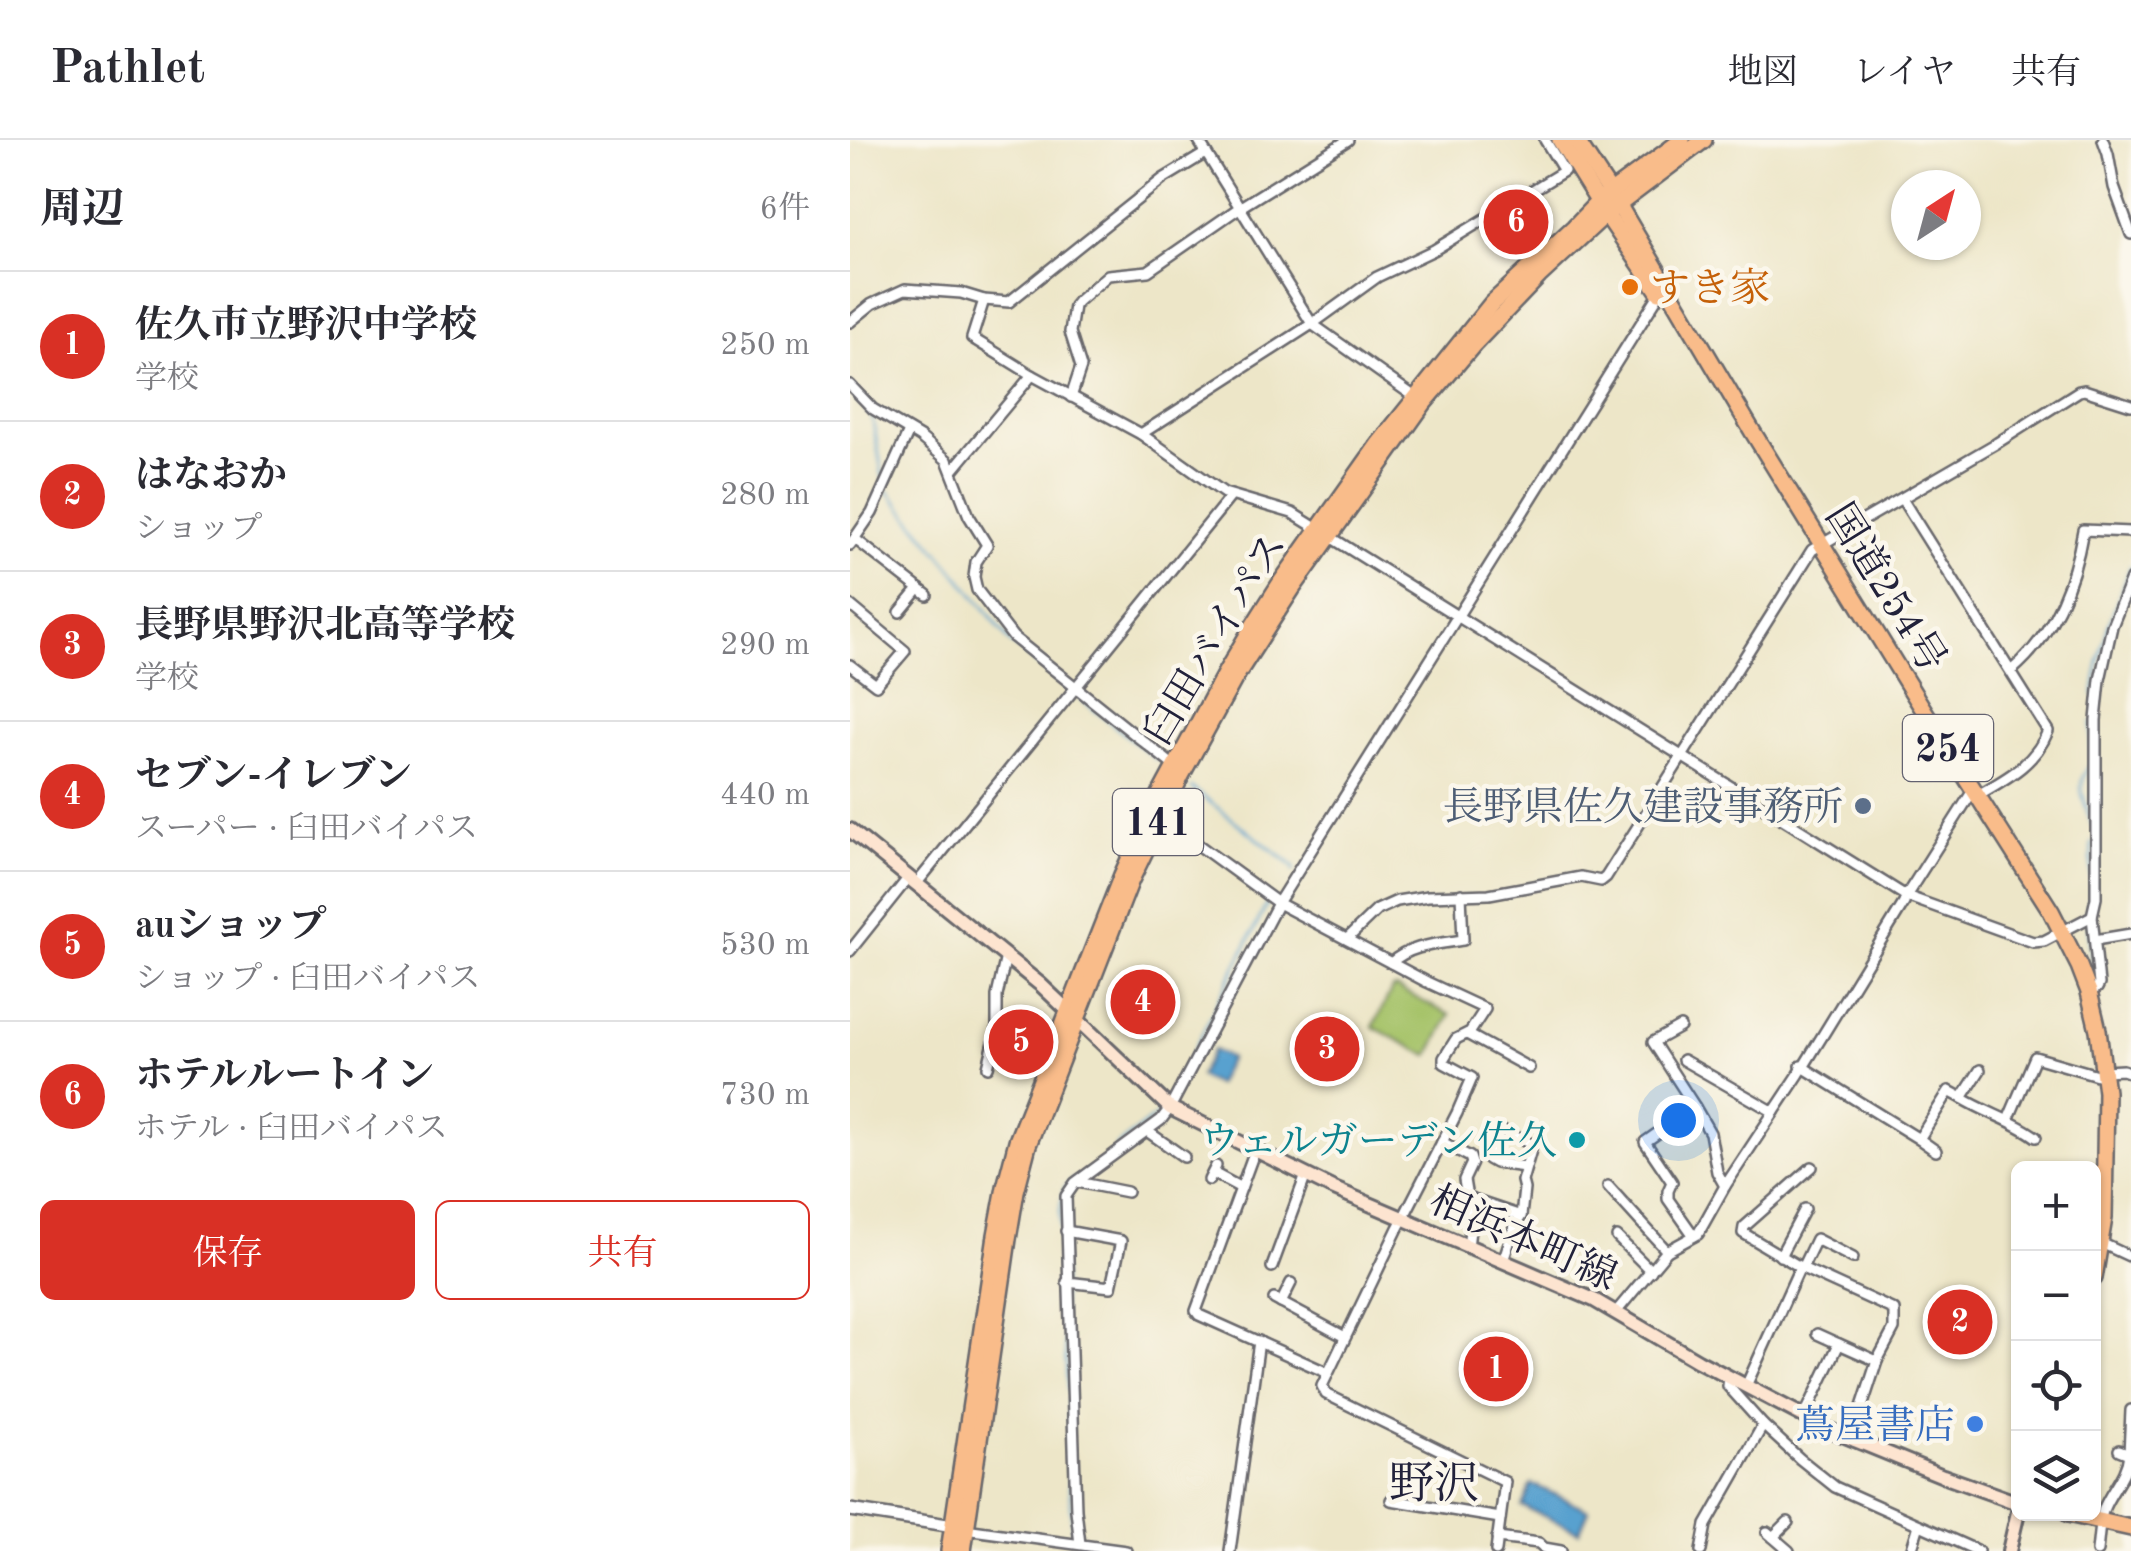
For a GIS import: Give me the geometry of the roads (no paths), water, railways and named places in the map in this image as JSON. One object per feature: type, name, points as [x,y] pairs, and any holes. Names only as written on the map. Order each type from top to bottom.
[{"type":"highway","points":[[1560,140],[1608,203]]},
{"type":"highway","points":[[1576,140],[1608,203]]},
{"type":"highway","name":"141","points":[[1608,203],[1682,140]]},
{"type":"highway","name":"141","points":[[1608,203],[1704,140]]},
{"type":"highway","name":"国道254号","points":[[1608,203],[1660,293],[1754,434]]},
{"type":"highway","name":"国道254号","points":[[1608,203],[2064,932],[2089,992],[2104,1074],[2106,1151],[2101,1208]]},
{"type":"highway","name":"臼田バイパス","points":[[1073,1013],[1160,818],[1236,676],[1323,533],[1415,397],[1492,304],[1574,227],[1608,203]]},
{"type":"highway","name":"臼田バイパス","points":[[950,1551],[960,1528],[1016,1191],[1028,1145],[1122,875],[1151,811],[1226,670],[1281,582],[1474,344],[1608,203]]},
{"type":"highway","points":[[2097,1521],[2131,1528]]},
{"type":"highway","name":"臼田バイパス","points":[[960,1528],[963,1551]]},
{"type":"main road","name":"相浜本町線","points":[[850,830],[1073,1013],[1170,1108],[1402,1220],[1550,1279],[1616,1312],[1728,1378],[1854,1441],[2011,1500]]},
{"type":"main road","points":[[2009,1551],[2016,1521]]},
{"type":"street","points":[[1198,140],[1312,324],[1415,397]]},
{"type":"street","points":[[1071,397],[1081,367],[1070,332],[1078,301],[1108,275],[1148,271],[1348,140]]},
{"type":"street","points":[[1141,434],[1312,324],[1377,276],[1434,250],[1564,171],[1545,140]]},
{"type":"street","points":[[2103,140],[2114,188],[2131,234]]},
{"type":"street","points":[[850,322],[872,304],[906,290],[1009,302],[1163,179],[1206,153]]},
{"type":"street","points":[[1080,1544],[1066,1196],[1077,1182],[1162,1120],[1170,1108],[1278,903],[1660,293]]},
{"type":"street","points":[[984,300],[972,338],[1141,434],[1231,496],[1292,513],[1906,896],[2033,942],[2044,941],[2092,916]]},
{"type":"street","points":[[952,471],[1032,375]]},
{"type":"street","points":[[850,384],[873,409],[909,430],[947,460],[969,516],[987,545],[976,562],[977,590],[1013,637],[1174,766]]},
{"type":"street","points":[[1347,939],[1376,910],[1397,900],[1489,894],[1581,877],[1601,881],[1606,878],[1812,550],[1997,444],[2079,391],[2131,405]]},
{"type":"street","points":[[900,612],[923,592],[852,542],[869,519],[909,430]]},
{"type":"street","points":[[850,951],[1075,687],[1231,496]]},
{"type":"street","points":[[1616,1312],[1667,1251],[1698,1234],[1724,1186],[1774,1112],[1906,896],[1976,792],[2028,763],[2048,731],[1902,499]]},
{"type":"street","points":[[2011,671],[2027,656],[2062,606],[2072,582],[2083,530],[2131,532]]},
{"type":"street","points":[[2089,992],[2099,984],[2092,916],[2096,898],[2096,720],[2100,680],[2112,626],[2131,579]]},
{"type":"street","points":[[850,605],[905,651],[876,686],[850,665]]},
{"type":"street","points":[[1160,818],[1278,903],[1485,1009],[1444,1058],[1444,1063],[1472,1078],[1322,1386],[1326,1394],[1506,1482],[1496,1551]]},
{"type":"street","points":[[1391,963],[1400,954],[1414,949],[1463,940],[1461,894]]},
{"type":"street","points":[[2095,940],[2131,934]]},
{"type":"street","points":[[988,1067],[1006,956]]},
{"type":"street","points":[[1680,1027],[1653,1042],[1710,1133],[1716,1172],[1724,1186]]},
{"type":"street","points":[[1466,1034],[1529,1068]]},
{"type":"street","points":[[2008,1120],[2035,1057],[2104,1074],[2123,1070],[2131,1073]]},
{"type":"street","points":[[1683,1060],[1774,1112]]},
{"type":"street","points":[[1801,1066],[1936,1151]]},
{"type":"street","points":[[1962,1098],[1980,1070]]},
{"type":"street","points":[[1919,1140],[1949,1092],[2018,1123],[2036,1138]]},
{"type":"street","points":[[1694,1236],[1668,1199],[1672,1182],[1644,1142],[1695,1107]]},
{"type":"street","points":[[1503,1261],[1521,1216],[1525,1167],[1531,1150],[1528,1143],[1500,1130],[1488,1159],[1525,1167]]},
{"type":"street","points":[[1147,1131],[1184,1157]]},
{"type":"street","points":[[1442,1142],[1470,1157],[1472,1162],[1464,1180],[1471,1220],[1468,1247]]},
{"type":"street","points":[[1255,1150],[1196,1310],[1199,1316],[1328,1373]]},
{"type":"street","points":[[1812,1167],[1743,1233],[1801,1268],[1894,1310],[1894,1329],[1877,1361],[1854,1441]]},
{"type":"street","points":[[1213,1173],[1241,1188]]},
{"type":"street","points":[[1272,1267],[1306,1175]]},
{"type":"street","points":[[1077,1182],[1127,1192]]},
{"type":"street","points":[[1608,1186],[1667,1251]]},
{"type":"street","points":[[1467,1198],[1521,1216]]},
{"type":"street","points":[[1780,1256],[1804,1209]]},
{"type":"street","points":[[1066,1232],[1120,1241],[1111,1287],[1067,1282]]},
{"type":"street","points":[[2101,1233],[2131,1257]]},
{"type":"street","points":[[1617,1237],[1650,1272]]},
{"type":"street","points":[[1746,1386],[1816,1239],[1853,1258]]},
{"type":"street","points":[[1291,1282],[1278,1301],[1345,1338]]},
{"type":"street","points":[[1817,1334],[1877,1361]]},
{"type":"street","points":[[1230,1551],[1258,1341]]},
{"type":"street","points":[[1804,1417],[1839,1344]]},
{"type":"street","points":[[1728,1378],[1733,1393],[1764,1425],[1835,1487],[1978,1551]]},
{"type":"street","points":[[2097,1551],[2104,1509],[2128,1467],[2124,1452],[2131,1410]]},
{"type":"street","points":[[1700,1551],[1706,1524],[1764,1425]]},
{"type":"street","points":[[1391,1500],[1500,1518]]},
{"type":"street","points":[[850,1510],[1126,1551]]},
{"type":"street","points":[[1788,1522],[1770,1535],[1789,1551]]},
{"type":"street","points":[[1911,1551],[1920,1525]]},
{"type":"street","points":[[1498,1538],[1561,1551]]},
{"type":"street","points":[[1948,1551],[1952,1538]]},
{"type":"water","points":[[1213,1050],[1230,1058],[1216,1085],[1199,1076]]},
{"type":"water","points":[[1532,1484],[1589,1510],[1579,1532],[1522,1506]]},
{"type":"waterway","points":[[856,398],[872,416],[883,478]]},
{"type":"waterway","points":[[887,490],[1009,641],[1070,690]]},
{"type":"waterway","points":[[2094,694],[2103,645],[2131,566]]},
{"type":"waterway","points":[[1076,695],[1156,759]]},
{"type":"waterway","points":[[2092,722],[2091,764],[2082,786],[2092,824]]},
{"type":"waterway","points":[[1192,788],[1293,866],[1294,871]]},
{"type":"waterway","points":[[2087,913],[2092,842]]},
{"type":"waterway","points":[[1171,1096],[1268,902]]},
{"type":"waterway","points":[[2088,921],[2091,960]]},
{"type":"waterway","points":[[1116,1147],[1162,1111]]},
{"type":"waterway","points":[[1068,1391],[1060,1213],[1064,1189],[1074,1179]]},
{"type":"waterway","points":[[1068,1399],[1073,1539]]},
{"type":"place","name":"ホテルルートイン","points":[[1516,222]]},
{"type":"place","name":"すき家","points":[[1630,287]]},
{"type":"place","name":"長野県佐久建設事務所","points":[[1863,806]]},
{"type":"place","name":"セブン-イレブン","points":[[1143,1002]]},
{"type":"place","name":"auショップ","points":[[1021,1042]]},
{"type":"place","name":"長野県野沢北高等学校","points":[[1327,1049]]},
{"type":"place","name":"ウェルガーデン佐久","points":[[1577,1140]]},
{"type":"place","name":"はなおか","points":[[1960,1322]]},
{"type":"place","name":"佐久市立野沢中学校","points":[[1496,1369]]},
{"type":"place","name":"蔦屋書店","points":[[1975,1424]]},
{"type":"district","name":"野沢","points":[[1434,1482]]}]
